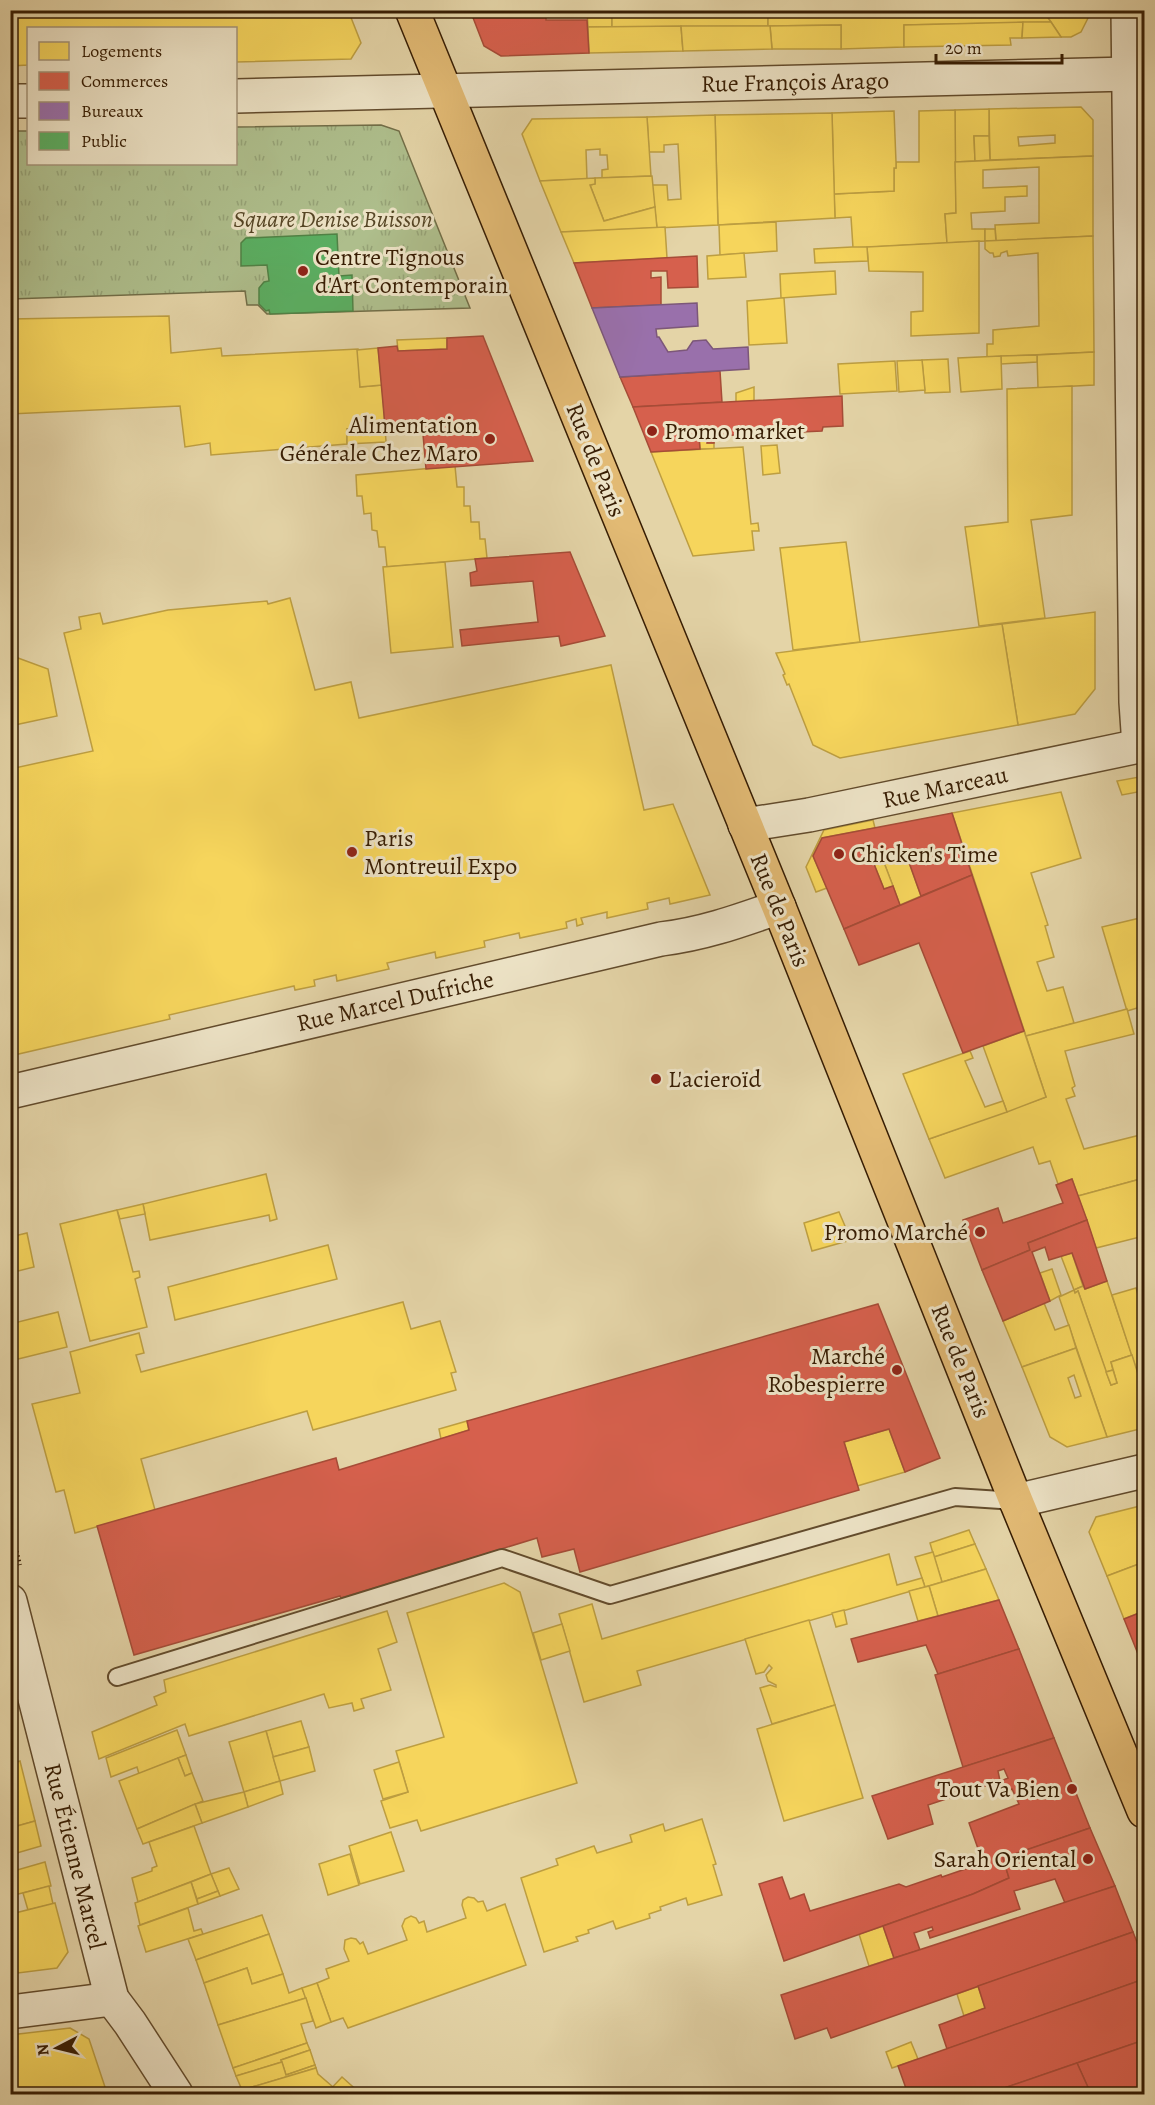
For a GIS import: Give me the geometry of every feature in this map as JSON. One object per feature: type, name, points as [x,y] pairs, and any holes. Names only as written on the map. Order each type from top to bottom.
[{"type":"main road","name":"Rue de Paris","points":[[412,10],[779,907],[1016,1502],[1144,1811]]},
{"type":"street","points":[[1128,10],[1137,72],[1136,702],[1142,746]]},
{"type":"street","name":"Rue François Arago","points":[[237,96],[1137,72]]},
{"type":"street","points":[[10,101],[27,101]]},
{"type":"street","name":"Rue Marceau","points":[[745,825],[809,815],[1142,746]]},
{"type":"street","name":"Rue Marcel Dufriche","points":[[10,1092],[661,939],[694,935],[779,907]]},
{"type":"street","points":[[1016,1502],[1144,1471]]},
{"type":"street","name":"Rue Étienne Marcel","points":[[10,1601],[112,1999],[176,2094]]},
{"type":"street","points":[[10,2012],[112,1999]]},
{"type":"lane","points":[[117,1677],[502,1558],[610,1595],[955,1497],[1016,1502]]},
{"type":"green space","name":"Square Denise Buisson","points":[[381,125],[399,131],[470,308],[267,314],[258,305],[247,305],[245,291],[11,299],[10,131],[27,131],[27,165],[237,165],[237,127]]},
{"type":"building: Logements","points":[[10,10],[348,10],[361,43],[351,59],[237,62],[237,27],[27,27],[27,65],[10,66]]},
{"type":"building: Logements","points":[[587,10],[612,10],[612,27],[588,27]]},
{"type":"building: Logements","points":[[612,10],[768,10],[768,26],[612,27]]},
{"type":"building: Logements","points":[[768,10],[1043,10],[1051,22],[904,25],[904,47],[841,49],[841,25],[768,26]]},
{"type":"building: Logements","points":[[1043,10],[1089,10],[1089,16],[1081,32],[1071,37],[1061,37]]},
{"type":"building: Logements","points":[[1023,22],[1022,38],[1010,38],[1011,45],[904,47],[904,25]]},
{"type":"building: Logements","points":[[1023,22],[1051,22],[1061,37],[1022,38]]},
{"type":"building: Logements","points":[[841,25],[841,49],[772,49],[770,26]]},
{"type":"building: Logements","points":[[681,26],[683,51],[589,53],[588,27]]},
{"type":"building: Logements","points":[[681,26],[770,26],[772,49],[683,51]]},
{"type":"building: Logements","points":[[1081,107],[1093,120],[1093,156],[990,160],[989,109]],"holes":[[[1055,135],[1055,143],[1019,146],[1018,137]]]},
{"type":"building: Logements","points":[[989,109],[989,136],[974,136],[975,161],[955,162],[955,110]]},
{"type":"building: Logements","points":[[955,110],[956,213],[945,214],[947,243],[853,248],[851,217],[835,218],[834,194],[894,191],[896,162],[919,162],[919,111]]},
{"type":"building: Logements","points":[[894,111],[896,168],[894,168],[894,191],[834,194],[832,113]]},
{"type":"building: Logements","points":[[832,113],[835,218],[718,225],[715,115]]},
{"type":"building: Logements","points":[[715,115],[718,225],[657,228],[652,185],[667,185],[668,200],[681,199],[678,144],[664,145],[664,152],[649,152],[647,117]]},
{"type":"building: Logements","points":[[647,117],[651,176],[602,178],[602,170],[608,169],[607,155],[600,155],[600,149],[586,150],[587,179],[540,181],[522,134],[532,119]]},
{"type":"building: Logements","points":[[974,136],[989,136],[990,160],[975,161]]},
{"type":"building: Logements","points":[[1093,156],[1093,236],[996,241],[995,225],[1039,223],[1039,167],[983,170],[983,188],[1027,186],[1027,196],[1005,197],[1005,211],[971,213],[972,229],[985,229],[985,241],[947,243],[945,214],[956,213],[955,162]]},
{"type":"building: Logements","points":[[652,176],[655,207],[604,221],[590,185],[595,184],[595,178]]},
{"type":"building: Logements","points":[[595,178],[595,184],[590,185],[604,221],[655,207],[657,228],[561,232],[540,181]]},
{"type":"building: Logements","points":[[776,222],[777,251],[720,255],[719,225]]},
{"type":"building: Logements","points":[[665,227],[667,258],[574,263],[561,232]]},
{"type":"building: Logements","points":[[985,229],[995,229],[996,241],[985,241]]},
{"type":"building: Logements","points":[[1093,236],[1094,352],[987,357],[987,344],[993,344],[993,330],[1039,326],[1038,253],[1008,256],[1007,251],[994,257],[993,253],[985,249],[985,241]]},
{"type":"building: Logements","points":[[979,241],[979,333],[911,336],[911,312],[923,311],[923,272],[869,271],[867,247]]},
{"type":"building: Logements","points":[[867,247],[868,261],[815,263],[814,249]]},
{"type":"building: Logements","points":[[744,253],[746,277],[708,279],[707,256]]},
{"type":"building: Logements","points":[[835,271],[836,294],[781,298],[780,274]]},
{"type":"building: Logements","points":[[784,298],[787,343],[749,345],[747,301]]},
{"type":"building: Logements","points":[[169,316],[171,353],[221,348],[222,356],[358,349],[360,387],[382,385],[385,426],[347,429],[347,444],[211,455],[210,443],[185,447],[180,406],[10,414],[11,319]]},
{"type":"building: Logements","points":[[447,338],[447,349],[398,351],[397,340]]},
{"type":"building: Logements","points":[[378,348],[382,385],[360,387],[357,350]]},
{"type":"building: Logements","points":[[1094,352],[1094,385],[1038,388],[1037,355]]},
{"type":"building: Logements","points":[[1037,355],[1037,362],[1001,364],[1001,356]]},
{"type":"building: Logements","points":[[1001,356],[1002,389],[961,392],[958,358]]},
{"type":"building: Logements","points":[[948,359],[950,392],[925,393],[922,360]]},
{"type":"building: Logements","points":[[922,360],[925,390],[899,392],[897,361]]},
{"type":"building: Logements","points":[[895,361],[897,391],[840,394],[838,364]]},
{"type":"building: Logements","points":[[1072,386],[1072,515],[1031,520],[1045,618],[979,626],[965,527],[1008,522],[1007,389]]},
{"type":"building: Logements","points":[[754,387],[754,401],[736,402],[736,393]]},
{"type":"building: Logements","points":[[385,426],[386,442],[347,444],[347,429]]},
{"type":"building: Logements","points":[[699,436],[706,436],[707,443],[714,443],[714,449],[700,449]]},
{"type":"building: Logements","points":[[777,445],[780,473],[763,475],[761,446]]},
{"type":"building: Logements","points":[[743,447],[751,524],[758,523],[759,531],[752,531],[754,550],[693,556],[651,452]]},
{"type":"building: Logements","points":[[455,466],[457,487],[464,487],[464,506],[470,506],[471,522],[479,522],[480,539],[485,539],[487,558],[387,567],[385,547],[379,547],[377,531],[372,530],[371,513],[364,514],[362,496],[357,496],[356,475]]},
{"type":"building: Logements","points":[[846,542],[860,642],[793,650],[780,548]]},
{"type":"building: Logements","points":[[445,562],[453,647],[391,653],[383,567]]},
{"type":"building: Logements","name":"Paris Montreuil Expo","points":[[290,598],[315,690],[351,682],[359,718],[611,665],[644,810],[673,804],[710,895],[670,904],[669,898],[647,903],[648,909],[607,918],[607,912],[581,918],[583,924],[577,926],[576,919],[566,922],[567,928],[520,938],[519,933],[484,941],[485,947],[436,958],[435,952],[387,963],[389,969],[337,981],[336,975],[314,980],[315,986],[295,990],[294,986],[169,1015],[170,1019],[10,1056],[10,769],[93,751],[64,633],[81,629],[79,617],[100,613],[103,624],[168,610],[267,601],[268,604]]},
{"type":"building: Logements","points":[[1095,612],[1095,689],[1075,714],[1018,725],[1002,624]]},
{"type":"building: Logements","points":[[1002,624],[1018,725],[840,758],[813,745],[776,653]]},
{"type":"building: Logements","points":[[18,658],[48,669],[57,716],[10,726],[10,660]]},
{"type":"building: Logements","points":[[1139,777],[1143,791],[1122,795],[1117,781]]},
{"type":"building: Logements","points":[[1061,792],[1081,858],[1031,873],[1048,925],[1045,926],[1054,957],[1037,962],[1047,991],[1063,987],[1074,1023],[1026,1036],[952,813]]},
{"type":"building: Logements","points":[[873,820],[875,828],[822,838],[813,856],[827,888],[816,892],[806,867],[824,830]]},
{"type":"building: Logements","points":[[906,854],[921,896],[900,905],[883,860]]},
{"type":"building: Logements","points":[[883,860],[893,886],[884,889],[874,864]]},
{"type":"building: Logements","points":[[1144,917],[1144,1006],[1127,1011],[1102,927]]},
{"type":"building: Logements","points":[[1127,1009],[1134,1034],[1065,1051],[1075,1086],[1072,1088],[1075,1096],[1066,1099],[1084,1149],[1144,1134],[1144,1178],[1078,1196],[1072,1179],[1058,1184],[1050,1161],[1039,1164],[1033,1147],[945,1178],[929,1139],[1046,1097],[1026,1036]]},
{"type":"building: Logements","points":[[1024,1031],[1046,1097],[1007,1112],[983,1046]]},
{"type":"building: Logements","points":[[970,1051],[973,1058],[965,1061],[985,1107],[1003,1101],[1007,1112],[929,1139],[903,1074]]},
{"type":"building: Logements","points":[[266,1174],[277,1219],[270,1221],[269,1215],[150,1240],[143,1204]]},
{"type":"building: Logements","points":[[1144,1178],[1144,1236],[1096,1248],[1078,1196]]},
{"type":"building: Logements","points":[[143,1204],[145,1214],[120,1219],[117,1210]]},
{"type":"building: Logements","points":[[117,1210],[133,1272],[139,1271],[140,1277],[135,1279],[147,1327],[90,1341],[60,1224]]},
{"type":"building: Logements","points":[[839,1212],[851,1240],[812,1251],[804,1223]]},
{"type":"building: Logements","points":[[27,1233],[34,1267],[10,1273],[10,1237]]},
{"type":"building: Logements","points":[[328,1245],[337,1279],[175,1320],[168,1287]]},
{"type":"building: Logements","points":[[1072,1253],[1083,1286],[1074,1290],[1061,1256]]},
{"type":"building: Logements","points":[[1052,1269],[1061,1295],[1050,1301],[1040,1273]]},
{"type":"building: Logements","points":[[1107,1281],[1132,1355],[1111,1362],[1113,1370],[1106,1372],[1078,1291],[1075,1293],[1074,1290],[1083,1286],[1085,1289]]},
{"type":"building: Logements","points":[[1136,1288],[1144,1315],[1144,1393],[1112,1295]]},
{"type":"building: Logements","points":[[1074,1290],[1075,1293],[1078,1291],[1111,1385],[1117,1383],[1111,1362],[1132,1355],[1144,1393],[1144,1428],[1107,1437],[1059,1297]]},
{"type":"building: Logements","points":[[403,1302],[411,1329],[440,1321],[456,1372],[451,1373],[456,1390],[313,1430],[307,1411],[141,1459],[155,1510],[75,1533],[64,1490],[56,1492],[32,1404],[80,1393],[70,1352],[139,1333],[144,1353],[136,1355],[141,1372]]},
{"type":"building: Logements","points":[[1044,1303],[1055,1330],[1069,1325],[1076,1348],[1022,1367],[1003,1321]]},
{"type":"building: Logements","points":[[58,1312],[67,1347],[10,1361],[10,1324]]},
{"type":"building: Logements","points":[[1076,1348],[1107,1437],[1067,1447],[1050,1437],[1022,1367]],"holes":[[[1074,1375],[1081,1396],[1075,1398],[1068,1378]]]},
{"type":"building: Logements","points":[[1113,1370],[1117,1383],[1111,1385],[1106,1372]]},
{"type":"building: Logements","points":[[467,1421],[469,1430],[441,1439],[439,1429]]},
{"type":"building: Logements","points":[[889,1429],[905,1472],[857,1486],[844,1442]]},
{"type":"building: Logements","points":[[1144,1505],[1144,1562],[1107,1576],[1089,1532],[1096,1517]]},
{"type":"building: Logements","points":[[969,1530],[975,1544],[934,1557],[930,1543]]},
{"type":"building: Logements","points":[[975,1544],[986,1569],[942,1582],[934,1557]]},
{"type":"building: Logements","points":[[933,1552],[942,1582],[925,1587],[915,1557]]},
{"type":"building: Logements","points":[[889,1554],[897,1585],[922,1578],[925,1587],[637,1671],[641,1685],[584,1702],[559,1614],[592,1604],[602,1639]]},
{"type":"building: Logements","points":[[1144,1562],[1144,1611],[1124,1619],[1107,1576]]},
{"type":"building: Logements","points":[[986,1569],[999,1600],[938,1616],[929,1586]]},
{"type":"building: Logements","points":[[504,1583],[520,1592],[577,1783],[421,1831],[417,1820],[390,1828],[381,1801],[408,1792],[396,1751],[444,1737],[407,1613]]},
{"type":"building: Logements","points":[[929,1586],[938,1616],[918,1621],[909,1591]]},
{"type":"building: Logements","points":[[844,1610],[847,1624],[836,1627],[832,1613]]},
{"type":"building: Logements","points":[[387,1611],[397,1642],[378,1649],[391,1690],[361,1699],[364,1708],[354,1711],[352,1703],[329,1708],[324,1694],[189,1736],[185,1724],[99,1759],[92,1732],[157,1705],[154,1697],[166,1692],[164,1680]]},
{"type":"building: Logements","points":[[809,1620],[835,1705],[772,1724],[760,1688],[770,1685],[776,1687],[768,1681],[766,1675],[772,1668],[769,1665],[764,1672],[756,1674],[745,1639]]},
{"type":"building: Logements","points":[[562,1624],[570,1651],[541,1660],[533,1633]]},
{"type":"building: Logements","points":[[835,1705],[863,1798],[784,1821],[757,1729]]},
{"type":"building: Logements","points":[[301,1721],[309,1747],[273,1757],[266,1731]]},
{"type":"building: Logements","points":[[177,1730],[186,1755],[139,1774],[137,1767],[111,1777],[106,1758]]},
{"type":"building: Logements","points":[[266,1731],[280,1781],[244,1792],[229,1742]]},
{"type":"building: Logements","points":[[309,1747],[315,1771],[280,1781],[273,1757]]},
{"type":"building: Logements","points":[[186,1755],[192,1773],[185,1776],[178,1758]]},
{"type":"building: Logements","points":[[178,1758],[185,1776],[192,1773],[203,1801],[137,1829],[119,1781]]},
{"type":"building: Logements","points":[[20,1761],[35,1821],[10,1828],[10,1764]]},
{"type":"building: Logements","points":[[399,1762],[408,1792],[383,1799],[374,1770]]},
{"type":"building: Logements","points":[[280,1781],[283,1794],[248,1807],[244,1792]]},
{"type":"building: Logements","points":[[244,1792],[248,1807],[202,1823],[195,1804]]},
{"type":"building: Logements","points":[[195,1804],[202,1823],[143,1844],[137,1829]]},
{"type":"building: Logements","points":[[702,1819],[716,1864],[713,1865],[722,1895],[688,1905],[686,1898],[660,1907],[661,1910],[649,1914],[650,1918],[616,1929],[613,1921],[588,1930],[589,1933],[576,1937],[578,1941],[544,1952],[521,1878],[558,1865],[556,1859],[594,1846],[597,1853],[632,1842],[630,1835],[663,1824],[665,1831]]},
{"type":"building: Logements","points":[[35,1821],[41,1846],[10,1855],[10,1828]]},
{"type":"building: Logements","points":[[194,1826],[211,1874],[138,1902],[132,1878],[152,1871],[152,1868],[157,1866],[149,1842]]},
{"type":"building: Logements","points":[[391,1832],[404,1871],[360,1884],[349,1846]]},
{"type":"building: Logements","points":[[350,1854],[359,1885],[328,1895],[319,1864]]},
{"type":"building: Logements","points":[[45,1862],[51,1886],[10,1896],[10,1872]]},
{"type":"building: Logements","points":[[229,1868],[239,1889],[220,1896],[211,1874]]},
{"type":"building: Logements","points":[[211,1874],[218,1891],[197,1899],[191,1882]]},
{"type":"building: Logements","points":[[191,1882],[198,1904],[140,1925],[135,1903]]},
{"type":"building: Logements","points":[[49,1886],[53,1904],[28,1910],[23,1893]]},
{"type":"building: Logements","points":[[218,1891],[220,1896],[198,1904],[197,1899]]},
{"type":"building: Logements","points":[[468,1897],[478,1902],[483,1901],[487,1911],[505,1904],[526,1965],[348,2028],[343,2018],[331,2022],[317,1983],[329,1978],[326,1969],[349,1961],[344,1949],[345,1940],[351,1938],[356,1939],[360,1944],[363,1942],[368,1954],[407,1940],[402,1926],[405,1919],[411,1916],[419,1923],[424,1921],[427,1932],[466,1918],[462,1905],[463,1900]]},
{"type":"building: Logements","points":[[55,1903],[68,1952],[57,1968],[18,1973],[10,1945],[10,1910],[11,1914]]},
{"type":"building: Logements","points":[[188,1908],[194,1931],[201,1929],[203,1934],[146,1952],[138,1926]]},
{"type":"building: Logements","points":[[262,1915],[269,1934],[196,1960],[188,1939]]},
{"type":"building: Logements","points":[[883,1926],[894,1958],[869,1966],[859,1934]]},
{"type":"building: Logements","points":[[269,1934],[283,1974],[252,1984],[247,1968],[204,1983],[196,1960]]},
{"type":"building: Logements","points":[[247,1968],[252,1984],[283,1974],[289,1993],[302,1988],[306,1998],[218,2025],[204,1983]]},
{"type":"building: Logements","points":[[317,1983],[331,2022],[316,2028],[302,1988]]},
{"type":"building: Logements","points":[[978,1986],[985,2008],[964,2016],[957,1994]]},
{"type":"building: Logements","points":[[306,1998],[313,2021],[301,2024],[307,2043],[233,2068],[218,2025]]},
{"type":"building: Logements","points":[[70,2028],[89,2039],[107,2093],[10,2094],[10,2035]]},
{"type":"building: Logements","points":[[911,2042],[918,2059],[892,2068],[886,2052]]},
{"type":"building: Logements","points":[[307,2043],[310,2050],[281,2060],[282,2062],[236,2076],[233,2068]]},
{"type":"building: Logements","points":[[310,2050],[315,2065],[286,2075],[281,2060]]},
{"type":"building: Logements","points":[[282,2062],[286,2075],[315,2065],[316,2068],[242,2090],[236,2076]]},
{"type":"building: Logements","points":[[316,2068],[318,2074],[333,2087],[326,2094],[243,2094],[242,2090]]},
{"type":"building: Logements","points":[[342,2077],[361,2094],[326,2094]]},
{"type":"building: Commerces","points":[[470,10],[546,10],[546,20],[587,20],[589,53],[501,56],[484,46]]},
{"type":"building: Commerces","points":[[697,256],[698,287],[668,288],[667,271],[651,271],[651,278],[661,277],[661,305],[592,308],[574,263]]},
{"type":"building: Commerces","points":[[483,336],[533,461],[426,469],[422,423],[385,426],[378,348],[397,346],[398,351],[447,349],[447,338]]},
{"type":"building: Commerces","points":[[720,371],[722,402],[633,407],[620,377]]},
{"type":"building: Commerces","points":[[842,396],[843,426],[823,427],[822,431],[714,436],[714,443],[707,443],[706,436],[699,436],[700,449],[651,452],[633,407]]},
{"type":"building: Commerces","points":[[570,552],[605,636],[561,646],[559,636],[462,646],[460,630],[538,622],[533,581],[471,586],[470,573],[477,571],[475,559]]},
{"type":"building: Commerces","points":[[952,813],[972,875],[921,896],[906,854],[874,864],[884,889],[893,886],[900,905],[844,929],[813,856],[822,838]]},
{"type":"building: Commerces","points":[[972,875],[1024,1031],[963,1053],[919,943],[859,965],[844,929]]},
{"type":"building: Commerces","points":[[1072,1179],[1087,1220],[1028,1243],[1030,1250],[982,1270],[963,1220],[998,1208],[1003,1223],[1063,1203],[1056,1185]]},
{"type":"building: Commerces","points":[[1087,1220],[1107,1281],[1085,1289],[1072,1253],[1049,1260],[1045,1247],[1032,1252],[1050,1301],[1003,1321],[982,1270],[1030,1250],[1028,1243]]},
{"type":"building: Commerces","points":[[878,1304],[940,1458],[905,1472],[889,1429],[844,1442],[859,1490],[580,1572],[574,1549],[542,1557],[537,1538],[341,1598],[340,1596],[134,1655],[97,1526],[336,1458],[339,1470],[469,1430],[467,1421]]},
{"type":"building: Commerces","points":[[999,1600],[1019,1649],[938,1674],[926,1645],[858,1662],[851,1639]]},
{"type":"building: Commerces","points":[[1144,1611],[1144,1669],[1124,1619]]},
{"type":"building: Commerces","points":[[1019,1649],[1054,1738],[963,1767],[935,1675]]},
{"type":"building: Commerces","points":[[1054,1738],[1090,1828],[1003,1858],[1009,1878],[973,1894],[784,1961],[759,1884],[782,1877],[790,1899],[804,1894],[810,1911],[899,1884],[906,1887],[983,1863],[969,1823],[1019,1804],[1012,1789],[1005,1792],[1001,1781],[1008,1778],[1004,1769],[998,1771],[1000,1781],[928,1805],[933,1824],[888,1839],[872,1796]]},
{"type":"building: Commerces","points":[[1090,1828],[1115,1886],[1065,1903],[1055,1879],[1014,1891],[1020,1909],[930,1938],[928,1932],[933,1930],[932,1927],[914,1933],[920,1950],[894,1958],[883,1926],[973,1894],[1009,1878],[1003,1858]]},
{"type":"building: Commerces","points":[[1115,1886],[1133,1932],[831,2038],[827,2028],[795,2039],[781,1995]]},
{"type":"building: Commerces","points":[[1133,1932],[1144,1960],[1144,1979],[947,2049],[939,2025],[985,2008],[978,1986]]},
{"type":"building: Commerces","points":[[1144,1979],[1144,2040],[987,2094],[908,2094],[898,2066]]},
{"type":"building: Commerces","points":[[1144,2040],[1144,2088],[1126,2094],[1091,2094],[1077,2063]]},
{"type":"building: Commerces","points":[[1077,2063],[1091,2094],[987,2094]]},
{"type":"building: Bureaux","points":[[697,303],[698,326],[656,329],[657,337],[668,352],[687,350],[693,341],[706,340],[713,349],[748,347],[749,369],[620,377],[592,308]]},
{"type":"building: Public","name":"Centre Tignous d'Art Contemporain","points":[[337,234],[339,276],[352,275],[353,311],[270,314],[269,310],[266,311],[259,304],[259,288],[264,282],[269,281],[267,265],[241,266],[241,243],[246,238]]},
{"type":"place","name":"Centre Tignous d'Art Contemporain","points":[[303,271]]},
{"type":"place","name":"Promo market","points":[[652,431]]},
{"type":"place","name":"Alimentation Générale Chez Maro","points":[[490,439]]},
{"type":"place","name":"Paris Montreuil Expo","points":[[352,852]]},
{"type":"place","name":"Chicken's Time","points":[[839,854]]},
{"type":"place","name":"L'acieroïd","points":[[656,1079]]},
{"type":"place","name":"Promo Marché","points":[[980,1232]]},
{"type":"place","name":"Marché Robespierre","points":[[897,1370]]},
{"type":"place","name":"Tout Va Bien","points":[[1072,1789]]},
{"type":"place","name":"Sarah Oriental","points":[[1088,1859]]}]
